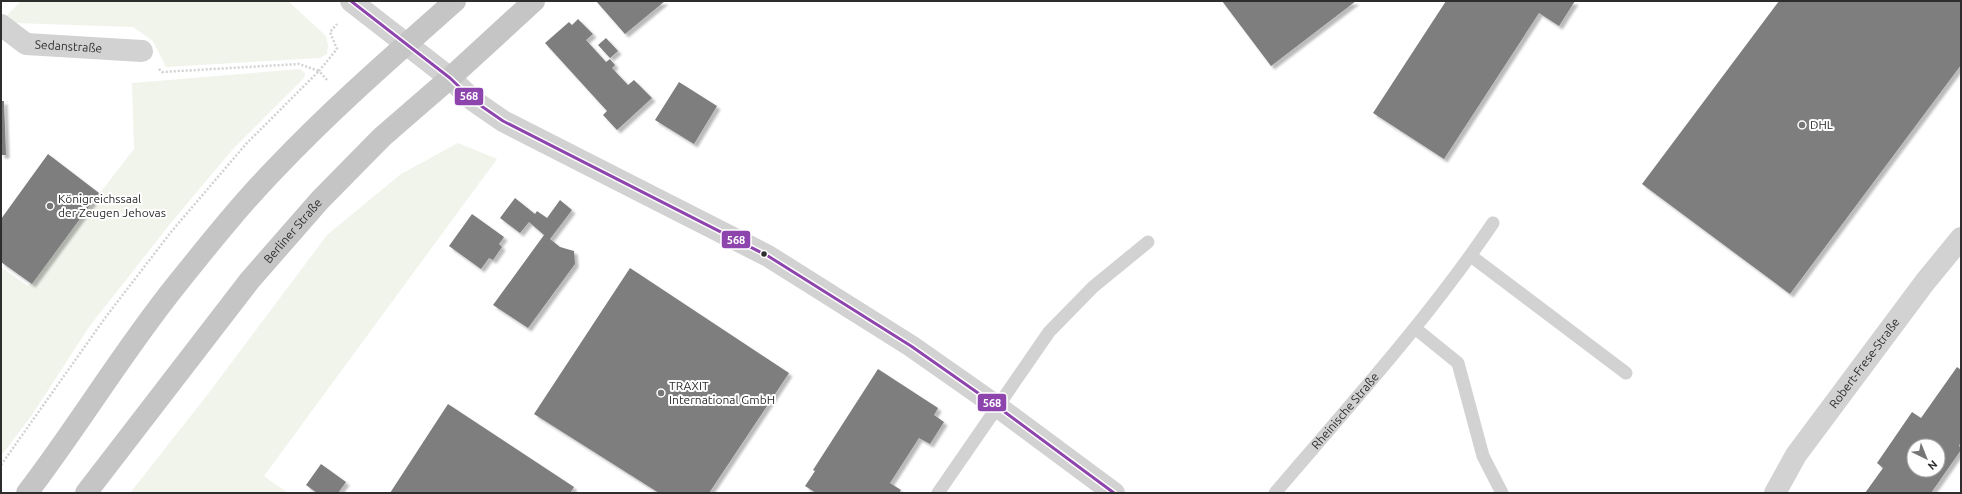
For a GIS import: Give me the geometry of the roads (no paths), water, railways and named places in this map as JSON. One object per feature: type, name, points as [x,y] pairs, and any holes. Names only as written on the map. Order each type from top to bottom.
[{"type":"main road","points":[[27,493],[52,461],[112,372],[176,286],[276,168],[345,99],[455,1]]},
{"type":"main road","name":"Berliner Straße","points":[[86,493],[245,286],[320,200],[382,137],[450,78],[534,1]]},
{"type":"street","points":[[353,2],[450,78],[474,101],[516,128],[768,256],[876,323],[998,407],[1114,493]]},
{"type":"street","name":"Sedanstraße","points":[[1,25],[26,44],[142,51]]},
{"type":"street","name":"Robert-Frese-Straße","points":[[1775,493],[1796,455],[1925,282],[1961,238]]},
{"type":"lane","name":"Rheinische Straße","points":[[1274,493],[1416,328],[1471,256],[1493,223]]},
{"type":"lane","points":[[938,493],[1049,332],[1093,287],[1148,242]]},
{"type":"lane","points":[[1471,256],[1626,373]]},
{"type":"lane","points":[[1416,328],[1458,363],[1483,456],[1502,493]]},
{"type":"place","name":"DHL","points":[[1802,125]]},
{"type":"place","name":"Königreichssaal der Zeugen Jehovas","points":[[50,206]]},
{"type":"place","name":"TRAXIT International GmbH","points":[[661,393]]}]
